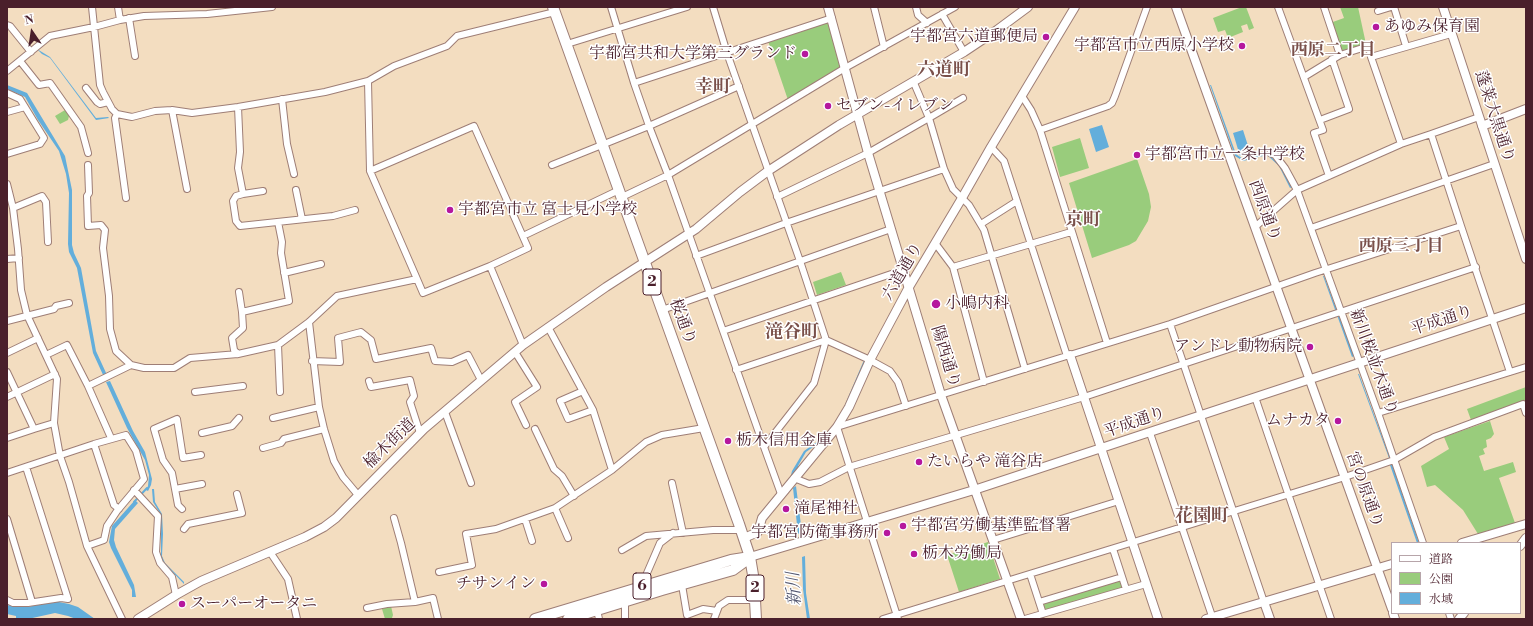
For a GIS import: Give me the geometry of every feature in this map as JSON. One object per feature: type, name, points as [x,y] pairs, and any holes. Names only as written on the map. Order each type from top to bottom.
[{"type":"main road","name":"桜通り","points":[[554,9],[743,534],[750,558]]},
{"type":"main road","name":"6","points":[[568,619],[598,615],[625,602],[733,570],[750,558]]},
{"type":"main road","name":"6","points":[[535,619],[731,560],[750,558]]},
{"type":"main road","name":"2","points":[[750,558],[755,583],[756,619]]},
{"type":"street","points":[[92,7],[100,85],[108,102],[117,114],[132,117],[155,111],[172,110],[192,113],[238,107],[325,92],[368,81],[394,66],[447,46],[457,36],[554,9]]},
{"type":"street","points":[[118,7],[120,20]]},
{"type":"street","points":[[7,71],[50,36],[128,18],[208,14],[238,8],[272,7]]},
{"type":"street","points":[[611,7],[634,83],[649,126],[668,175],[781,494]]},
{"type":"street","points":[[567,44],[688,7]]},
{"type":"street","points":[[713,7],[727,53],[826,340],[814,383],[764,447]]},
{"type":"street","name":"陽西通り","points":[[828,7],[868,153],[941,395],[1021,619]]},
{"type":"street","points":[[874,7],[884,46]]},
{"type":"street","points":[[916,7],[918,15],[927,23]]},
{"type":"street","points":[[523,236],[620,193],[668,175],[845,68],[954,7]]},
{"type":"street","name":"楡木街道","points":[[138,619],[176,595],[213,576],[305,537],[324,527],[336,518],[420,433],[480,380],[523,345],[645,261],[703,224],[740,192],[768,171],[858,114],[914,83],[964,52],[1028,7]]},
{"type":"street","name":"六道通り","points":[[743,534],[758,532],[762,518],[837,427],[849,407],[870,360],[909,287],[1075,7]]},
{"type":"street","points":[[1040,130],[1108,106],[1112,103],[1147,7]]},
{"type":"street","name":"西原通り","points":[[1176,7],[1310,379]]},
{"type":"street","points":[[1324,7],[1340,55]]},
{"type":"street","points":[[1378,11],[1393,7],[1406,46]]},
{"type":"street","name":"蓬莱大黒通り","points":[[1442,7],[1526,259]]},
{"type":"street","points":[[1280,8],[1323,130],[1314,133],[1329,176]]},
{"type":"street","points":[[942,14],[964,52]]},
{"type":"street","points":[[128,18],[135,56]]},
{"type":"street","points":[[634,83],[832,18]]},
{"type":"street","points":[[7,25],[10,26],[31,52]]},
{"type":"street","points":[[1371,57],[1451,34]]},
{"type":"street","points":[[1304,77],[1340,55],[1369,46],[1371,57],[1401,144]]},
{"type":"street","points":[[1320,120],[1349,109],[1332,59]]},
{"type":"street","points":[[20,61],[39,86],[50,83],[81,127],[88,153]]},
{"type":"street","points":[[368,81],[370,171],[423,293],[490,266],[528,248],[474,126],[370,171]]},
{"type":"street","points":[[914,83],[929,118],[944,169],[953,189],[969,205],[981,224],[992,255],[1025,369]]},
{"type":"street","points":[[552,165],[649,126],[739,86]]},
{"type":"street","points":[[86,88],[96,102],[100,104],[108,102]]},
{"type":"street","points":[[7,93],[20,99],[44,138],[40,144],[7,154]]},
{"type":"street","points":[[1022,96],[1032,110],[1040,130],[1107,343]]},
{"type":"street","points":[[777,197],[868,153],[963,98]]},
{"type":"street","points":[[282,100],[287,144],[294,174]]},
{"type":"street","points":[[7,112],[26,107]]},
{"type":"street","points":[[238,107],[240,152],[238,168],[243,194]]},
{"type":"street","points":[[1482,126],[1526,109]]},
{"type":"street","points":[[172,110],[187,189]]},
{"type":"street","points":[[117,114],[115,118],[126,198]]},
{"type":"street","points":[[1255,227],[1297,190],[1401,144],[1479,117]]},
{"type":"street","points":[[1431,134],[1510,372]]},
{"type":"street","points":[[991,147],[1004,161],[1158,619]]},
{"type":"street","name":"新川桜並木通り","points":[[1270,153],[1275,155],[1285,168],[1297,190],[1378,413],[1423,542]]},
{"type":"street","points":[[1311,228],[1494,164]]},
{"type":"street","points":[[88,165],[88,226],[101,225],[105,230],[103,248],[109,296],[110,329],[116,350],[131,365],[144,368],[174,368],[190,358],[238,354],[278,345],[308,322],[337,296],[417,279]]},
{"type":"street","points":[[696,256],[786,223],[944,169]]},
{"type":"street","points":[[7,184],[13,208],[21,290],[27,315],[57,379],[54,423],[60,456],[87,546],[122,619]]},
{"type":"street","points":[[296,190],[302,219]]},
{"type":"street","points":[[263,191],[236,196],[233,201],[236,221],[240,226],[333,216],[355,210]]},
{"type":"street","points":[[13,208],[42,196],[46,202],[48,242]]},
{"type":"street","points":[[981,224],[1017,201]]},
{"type":"street","points":[[242,312],[290,301],[284,273],[281,253],[282,242],[278,222]]},
{"type":"street","points":[[897,617],[837,427],[1170,324],[1326,270],[1461,226]]},
{"type":"street","points":[[662,310],[891,230]]},
{"type":"street","points":[[952,267],[1071,232]]},
{"type":"street","points":[[936,243],[952,267],[984,382]]},
{"type":"street","points":[[7,259],[19,258]]},
{"type":"street","points":[[284,273],[321,264]]},
{"type":"street","points":[[490,266],[523,345]]},
{"type":"street","points":[[792,480],[810,484],[820,482],[850,467],[1084,397],[1476,267]]},
{"type":"street","points":[[723,331],[813,299],[903,270]]},
{"type":"street","points":[[238,354],[234,350],[232,338],[243,328],[239,292]]},
{"type":"street","points":[[7,321],[54,309],[56,306],[69,303]]},
{"type":"street","name":"平成通り","points":[[750,558],[974,490],[1102,449],[1526,308]]},
{"type":"street","points":[[308,322],[318,407],[324,429],[334,461],[343,477],[358,495]]},
{"type":"street","points":[[1170,324],[1270,619]]},
{"type":"street","points":[[548,327],[593,410],[612,470]]},
{"type":"street","points":[[312,361],[340,362],[338,338],[360,332],[371,340],[376,359],[431,348],[435,361],[452,362],[468,355],[480,380]]},
{"type":"street","points":[[7,353],[38,338]]},
{"type":"street","points":[[736,370],[826,340],[890,370],[895,376],[906,406]]},
{"type":"street","points":[[46,355],[68,344],[111,438]]},
{"type":"street","points":[[278,345],[280,392]]},
{"type":"street","points":[[515,352],[537,387],[515,402],[526,425]]},
{"type":"street","points":[[88,386],[131,365]]},
{"type":"street","points":[[1378,413],[1526,367]]},
{"type":"street","points":[[7,372],[34,429]]},
{"type":"street","points":[[7,397],[55,374]]},
{"type":"street","name":"宮の原通り","points":[[1310,379],[1391,606]]},
{"type":"street","points":[[369,381],[371,387],[410,380],[414,396],[410,402],[420,433]]},
{"type":"street","points":[[195,392],[243,386]]},
{"type":"street","points":[[582,391],[560,401],[568,418],[593,410]]},
{"type":"street","points":[[1255,397],[1331,619]]},
{"type":"street","points":[[883,619],[897,617],[1007,580],[1288,493],[1345,477],[1394,460],[1434,437],[1523,404],[1526,413]]},
{"type":"street","points":[[273,418],[318,407]]},
{"type":"street","points":[[445,412],[471,483]]},
{"type":"street","points":[[202,433],[232,426],[239,418]]},
{"type":"street","points":[[182,509],[178,505],[172,473],[163,460],[154,429],[177,419],[183,458],[201,455]]},
{"type":"street","points":[[7,438],[54,423]]},
{"type":"street","points":[[439,572],[472,565],[466,534],[496,529],[555,508],[612,470],[646,442],[662,435],[704,428]]},
{"type":"street","points":[[263,448],[281,443],[284,440],[324,429]]},
{"type":"street","points":[[535,429],[554,469],[562,476],[574,496]]},
{"type":"street","points":[[1150,433],[1210,618],[1391,564]]},
{"type":"street","points":[[7,473],[111,438],[126,435],[136,451],[144,479],[119,509],[108,526],[104,540],[87,546]]},
{"type":"street","points":[[94,444],[114,505],[119,509]]},
{"type":"street","points":[[7,600],[13,603],[61,598],[68,600],[26,467]]},
{"type":"street","points":[[672,483],[683,532]]},
{"type":"street","points":[[175,489],[202,484]]},
{"type":"street","points":[[134,490],[158,516],[156,552],[160,564],[172,578],[176,595]]},
{"type":"street","points":[[184,530],[188,524],[242,513],[237,494]]},
{"type":"street","points":[[993,540],[1119,500]]},
{"type":"street","points":[[555,508],[568,538]]},
{"type":"street","points":[[394,518],[402,543],[415,602]]},
{"type":"street","points":[[525,519],[532,541]]},
{"type":"street","points":[[7,520],[32,602]]},
{"type":"street","points":[[1465,542],[1526,524]]},
{"type":"street","points":[[622,550],[646,536],[713,530],[743,534]]},
{"type":"street","points":[[644,580],[660,543],[673,534]]},
{"type":"street","points":[[1113,548],[1126,589]]},
{"type":"street","points":[[270,552],[288,580],[297,619]]},
{"type":"street","points":[[1030,574],[1042,614]]},
{"type":"street","points":[[1039,602],[1122,577]]},
{"type":"street","points":[[1026,619],[1146,584]]},
{"type":"street","points":[[682,585],[687,615],[703,609],[717,611]]},
{"type":"street","points":[[367,608],[387,604],[415,602],[433,598],[438,619]]},
{"type":"street","points":[[714,619],[723,602],[728,600],[756,600]]},
{"type":"street","points":[[625,602],[625,619]]},
{"type":"green space","points":[[1242,7],[1246,7],[1254,28],[1249,30],[1247,24],[1241,26],[1243,32],[1228,38],[1225,30],[1218,32],[1213,18]]},
{"type":"green space","points":[[1340,7],[1358,7],[1366,44],[1339,52],[1330,23],[1344,18]]},
{"type":"green space","name":"宇都宮共和大学第三グランド","points":[[826,23],[829,24],[841,68],[788,100],[768,41]]},
{"type":"green space","points":[[65,110],[69,116],[68,120],[60,124],[55,116]]},
{"type":"green space","points":[[1080,138],[1089,168],[1060,177],[1052,147]]},
{"type":"green space","points":[[1137,159],[1149,194],[1151,207],[1148,221],[1136,241],[1129,245],[1092,258],[1069,183]]},
{"type":"green space","points":[[841,272],[846,285],[817,295],[813,282]]},
{"type":"green space","points":[[1526,387],[1526,400],[1471,420],[1467,409]]},
{"type":"green space","points":[[1490,421],[1494,434],[1491,438],[1486,440],[1487,447],[1483,449],[1485,454],[1479,456],[1484,471],[1513,462],[1516,472],[1499,478],[1515,523],[1478,534],[1463,510],[1435,485],[1427,487],[1421,466],[1449,449],[1444,437]]},
{"type":"green space","points":[[988,542],[1000,579],[959,592],[947,555]]},
{"type":"green space","points":[[1121,579],[1124,588],[1044,611],[1041,603]]},
{"type":"green space","points":[[391,606],[393,615],[392,618],[385,619],[382,609]]},
{"type":"water","points":[[37,49],[50,57],[96,118],[109,118],[96,120],[50,58],[42,54]]},
{"type":"water","points":[[7,85],[27,93],[65,156],[72,190],[72,245],[81,268],[96,351],[107,375],[104,377],[93,353],[77,268],[69,252],[69,193],[66,174],[59,151],[38,120],[25,97],[7,89]]},
{"type":"water","points":[[1210,85],[1236,154],[1243,159],[1268,154],[1280,165],[1292,187],[1290,188],[1279,166],[1267,155],[1243,161],[1235,156]]},
{"type":"water","points":[[1102,125],[1109,147],[1096,152],[1089,129]]},
{"type":"water","points":[[1243,130],[1250,152],[1240,156],[1233,133]]},
{"type":"water","points":[[1323,276],[1354,356],[1352,357]]},
{"type":"water","points":[[864,360],[866,361],[843,413],[829,436],[806,452],[798,466],[798,470],[790,479],[792,471],[804,451],[828,434],[841,414]]},
{"type":"water","points":[[1359,374],[1390,458],[1389,458]]},
{"type":"water","points":[[110,381],[133,431],[145,452],[152,479],[148,491],[146,490],[149,475],[145,460],[127,428],[106,382]]},
{"type":"water","points":[[1392,464],[1419,542],[1417,542],[1390,465]]},
{"type":"water","points":[[796,486],[802,533],[798,534],[793,488]]},
{"type":"water","points":[[152,489],[154,489],[155,502],[162,514],[162,556],[165,563],[184,582],[184,584],[164,563],[161,556],[161,515],[153,502]]},
{"type":"water","points":[[135,500],[138,503],[115,529],[114,540],[134,585],[136,597],[132,597],[132,590],[109,542],[112,526]]},
{"type":"water","points":[[805,556],[806,593],[810,619],[807,619],[803,589],[802,557]]},
{"type":"water","points":[[49,602],[59,602],[78,607],[95,619],[76,619],[55,613],[28,619],[16,619],[16,616],[7,614],[7,605],[28,607]]},
{"type":"waterway","points":[[134,502],[147,488]]},
{"type":"place","name":"あゆみ保育園","points":[[1376,27]]},
{"type":"place","name":"宇都宮六道郵便局","points":[[1046,37]]},
{"type":"place","name":"宇都宮市立西原小学校","points":[[1242,46]]},
{"type":"place","name":"宇都宮共和大学第三グランド","points":[[805,54]]},
{"type":"place","name":"セブン-イレブン","points":[[828,106]]},
{"type":"place","name":"宇都宮市立一条中学校","points":[[1137,155]]},
{"type":"place","name":"宇都宮市立 富士見小学校","points":[[450,210]]},
{"type":"place","name":"小嶋内科","points":[[936,304]]},
{"type":"place","name":"アンドレ動物病院","points":[[1310,347]]},
{"type":"place","name":"ムナカタ","points":[[1338,421]]},
{"type":"place","name":"栃木信用金庫","points":[[728,441]]},
{"type":"place","name":"たいらや 滝谷店","points":[[919,462]]},
{"type":"place","name":"滝尾神社","points":[[786,509]]},
{"type":"place","name":"宇都宮労働基準監督署","points":[[903,526]]},
{"type":"place","name":"宇都宮防衛事務所","points":[[887,533]]},
{"type":"place","name":"栃木労働局","points":[[914,554]]},
{"type":"place","name":"チサンイン","points":[[544,584]]},
{"type":"place","name":"スーパーオータニ","points":[[182,604]]},
{"type":"district","name":"西原二丁目","points":[[1333,51]]},
{"type":"district","name":"六道町","points":[[944,71]]},
{"type":"district","name":"幸町","points":[[713,88]]},
{"type":"district","name":"京町","points":[[1083,221]]},
{"type":"district","name":"西原三丁目","points":[[1401,247]]},
{"type":"district","name":"滝谷町","points":[[792,333]]},
{"type":"district","name":"花園町","points":[[1202,517]]},
{"type":"water label","name":"新川","points":[[795,589]]}]
